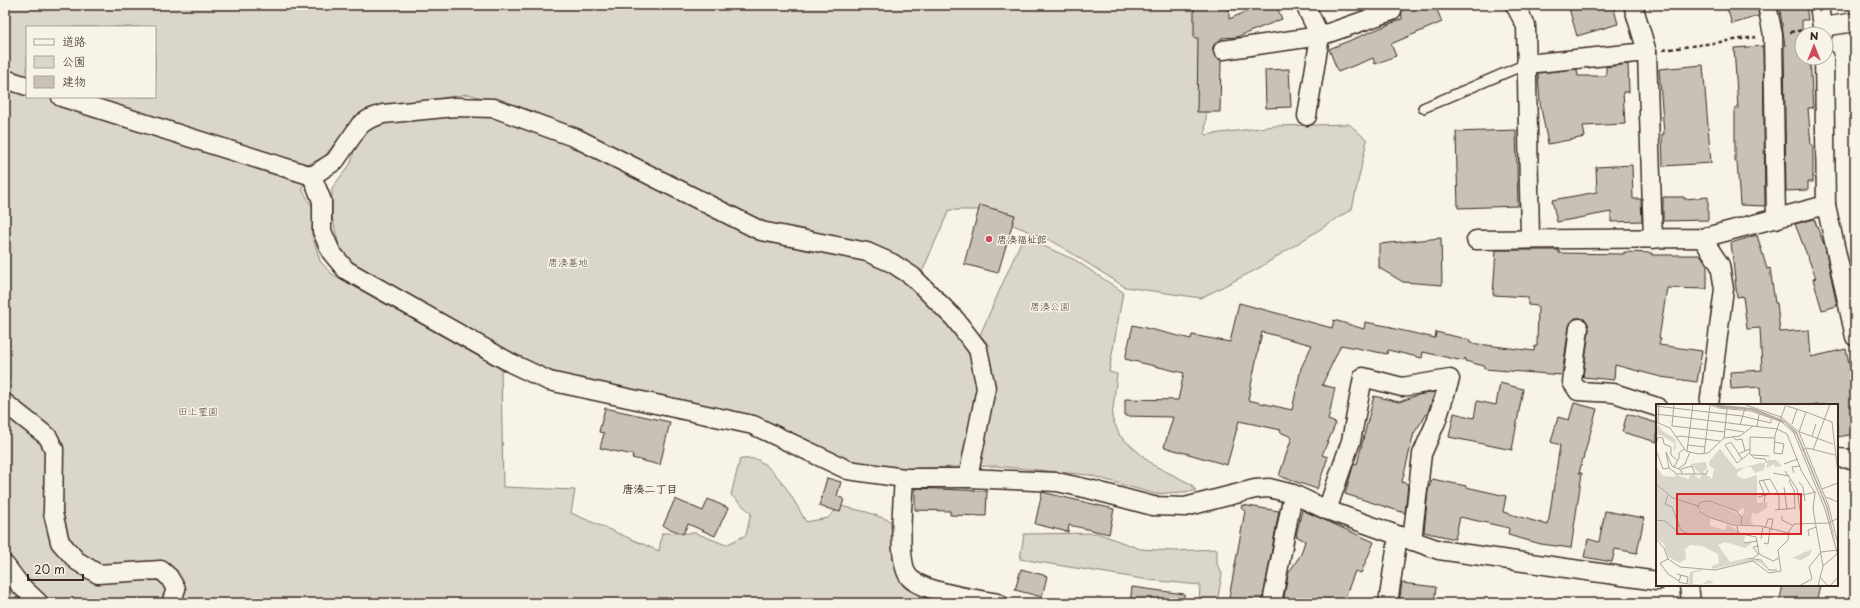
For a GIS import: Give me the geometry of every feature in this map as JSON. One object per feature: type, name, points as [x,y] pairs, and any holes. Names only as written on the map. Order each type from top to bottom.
[{"type":"street","points":[[1305,5],[1320,36],[1307,116]]},
{"type":"street","points":[[1223,50],[1320,36],[1392,11],[1389,5]]},
{"type":"street","points":[[1515,5],[1526,26],[1530,238]]},
{"type":"street","points":[[1633,5],[1647,52],[1653,239]]},
{"type":"street","points":[[1767,5],[1773,34],[1776,218]]},
{"type":"street","points":[[1819,5],[1822,26]]},
{"type":"street","points":[[1834,28],[1855,22]]},
{"type":"street","points":[[1526,64],[1647,52]]},
{"type":"street","points":[[1824,66],[1826,205],[1855,337]]},
{"type":"street","points":[[5,79],[26,86]]},
{"type":"street","points":[[64,98],[312,176]]},
{"type":"street","points":[[312,176],[335,161],[360,124],[369,119],[383,114],[455,107],[494,108],[576,138],[761,231],[867,252],[892,263],[912,276],[955,318],[978,349],[986,388],[968,478]]},
{"type":"street","points":[[312,176],[322,201],[322,231],[331,252],[346,270],[511,363],[549,381],[753,426],[848,470],[904,478],[968,478],[1057,482],[1089,488],[1153,506],[1185,507],[1255,489],[1269,488],[1294,494],[1328,510],[1439,550],[1656,581]]},
{"type":"street","points":[[1476,240],[1530,238],[1702,238],[1826,205]]},
{"type":"street","points":[[1702,238],[1720,265],[1724,289],[1709,404]]},
{"type":"street","points":[[1579,328],[1572,382],[1578,391],[1614,393],[1656,407]]},
{"type":"street","points":[[1328,510],[1351,441],[1363,377],[1402,387],[1450,379],[1436,422],[1422,454],[1405,538],[1388,603]]},
{"type":"street","points":[[5,403],[48,437],[54,449],[53,513],[60,542],[77,561],[98,574],[161,570],[169,577],[176,589],[171,603]]},
{"type":"street","points":[[1838,458],[1855,459]]},
{"type":"street","points":[[904,478],[902,550],[904,566],[909,577],[925,587],[998,603]]},
{"type":"street","points":[[1272,603],[1294,494]]},
{"type":"street","points":[[5,565],[20,585],[39,603]]},
{"type":"street","points":[[1689,586],[1691,603]]},
{"type":"lane","points":[[1424,108],[1526,64]]},
{"type":"path","points":[[1647,52],[1773,34],[1794,33]]},
{"type":"green space","name":"田上霊園","points":[[5,5],[1200,5],[1210,48],[1205,135],[1275,126],[1349,124],[1367,140],[1352,209],[1259,268],[1201,298],[1125,287],[1054,242],[977,210],[949,210],[922,272],[869,246],[762,222],[525,110],[468,94],[377,108],[356,117],[324,157],[311,163],[302,189],[313,208],[312,234],[320,261],[332,274],[501,369],[503,487],[575,490],[571,513],[659,551],[662,533],[696,533],[726,545],[746,535],[751,513],[731,495],[740,459],[756,459],[774,472],[792,497],[806,522],[828,518],[840,506],[867,512],[891,521],[893,560],[906,581],[954,603],[5,603]]},
{"type":"green space","name":"唐湊墓地","points":[[493,114],[543,132],[753,236],[800,249],[863,257],[904,281],[957,331],[990,346],[980,335],[1023,237],[1075,260],[1123,292],[1109,372],[1117,374],[1112,418],[1120,436],[1153,465],[1191,484],[1196,491],[1155,494],[1089,475],[996,466],[886,469],[844,460],[751,417],[557,373],[524,361],[359,268],[340,251],[332,216],[332,188],[351,163],[355,146],[365,130],[384,122],[438,115]]},
{"type":"green space","points":[[1097,533],[1140,549],[1174,551],[1217,549],[1217,564],[1222,574],[1217,603],[1199,603],[1200,585],[1149,580],[1020,559],[1024,534]]},
{"type":"building","points":[[1194,5],[1229,5],[1229,19],[1262,5],[1276,5],[1282,19],[1237,37],[1221,38],[1221,40],[1213,46],[1215,56],[1221,60],[1220,112],[1197,112],[1198,38],[1194,38]]},
{"type":"building","points":[[1401,5],[1435,5],[1442,22],[1391,44],[1396,56],[1375,64],[1373,58],[1338,72],[1329,49],[1402,19]]},
{"type":"building","points":[[1568,5],[1613,5],[1618,24],[1577,36]]},
{"type":"building","points":[[1726,5],[1757,5],[1759,16],[1732,24]]},
{"type":"building","points":[[1778,5],[1806,5],[1808,20],[1802,20],[1802,26],[1794,26],[1794,66],[1810,66],[1813,108],[1808,108],[1811,145],[1813,145],[1813,182],[1808,182],[1808,190],[1786,191],[1785,46]]},
{"type":"building","points":[[1763,46],[1765,206],[1740,205],[1737,162],[1735,162],[1735,108],[1738,108],[1734,48]]},
{"type":"building","points":[[1628,64],[1629,92],[1623,92],[1625,124],[1583,126],[1585,137],[1548,144],[1540,103],[1538,73],[1577,69],[1578,76],[1606,76],[1606,67]]},
{"type":"building","points":[[1703,65],[1711,163],[1663,166],[1662,134],[1664,134],[1659,69]]},
{"type":"building","points":[[1289,69],[1291,107],[1266,108],[1265,70]]},
{"type":"building","points":[[1516,130],[1518,206],[1458,208],[1456,132]]},
{"type":"building","points":[[1632,165],[1633,199],[1641,199],[1642,221],[1611,222],[1611,212],[1557,222],[1552,200],[1597,192],[1596,167]]},
{"type":"building","points":[[1663,197],[1684,197],[1684,199],[1708,197],[1708,220],[1663,221]]},
{"type":"building","name":"唐湊福祉館","points":[[980,205],[1015,215],[998,273],[964,264]]},
{"type":"building","points":[[1814,219],[1825,247],[1837,306],[1822,310],[1813,279],[1816,278],[1795,224]]},
{"type":"building","points":[[1757,235],[1767,269],[1770,268],[1775,303],[1777,303],[1780,332],[1809,330],[1811,357],[1846,349],[1855,392],[1855,434],[1838,437],[1838,404],[1761,404],[1760,387],[1731,389],[1730,372],[1762,370],[1760,328],[1747,329],[1743,296],[1737,297],[1731,243]]},
{"type":"building","points":[[1441,238],[1442,285],[1403,282],[1379,268],[1379,244]]},
{"type":"building","points":[[1496,250],[1559,250],[1559,253],[1624,254],[1624,252],[1652,253],[1652,255],[1701,255],[1707,265],[1707,289],[1667,288],[1659,338],[1661,338],[1659,345],[1702,351],[1697,382],[1661,377],[1615,365],[1614,380],[1583,377],[1589,329],[1586,320],[1580,318],[1575,318],[1569,326],[1562,375],[1484,369],[1484,366],[1465,361],[1465,358],[1463,361],[1423,352],[1422,358],[1388,350],[1387,354],[1341,345],[1322,385],[1335,388],[1328,420],[1336,423],[1322,455],[1328,457],[1317,489],[1279,476],[1292,437],[1280,432],[1281,430],[1239,421],[1227,465],[1164,447],[1173,417],[1125,416],[1125,399],[1178,400],[1184,373],[1125,359],[1133,325],[1191,339],[1192,335],[1230,342],[1239,303],[1332,328],[1334,320],[1364,329],[1365,322],[1435,338],[1436,332],[1470,340],[1470,343],[1534,351],[1535,346],[1537,346],[1538,306],[1528,305],[1528,297],[1493,295]],"holes":[[[1262,332],[1312,345],[1301,368],[1292,410],[1248,400]]]},
{"type":"building","points":[[1500,383],[1523,389],[1512,450],[1449,437],[1454,413],[1474,418],[1477,401],[1496,405]]},
{"type":"building","points":[[1435,392],[1428,412],[1414,433],[1402,482],[1408,484],[1405,513],[1345,494],[1354,463],[1357,464],[1374,396],[1399,402],[1418,395]]},
{"type":"building","points":[[1574,403],[1597,409],[1579,473],[1582,473],[1571,548],[1541,544],[1508,535],[1509,528],[1460,517],[1455,539],[1424,532],[1428,491],[1432,479],[1506,496],[1503,512],[1548,525],[1560,445],[1551,442],[1558,417],[1569,420]]},
{"type":"building","points":[[605,408],[670,422],[660,465],[632,458],[633,455],[600,448],[604,433],[599,432]]},
{"type":"building","points":[[1627,414],[1656,423],[1656,442],[1622,432]]},
{"type":"building","points":[[827,478],[841,482],[837,496],[844,499],[840,512],[819,506]]},
{"type":"building","points":[[915,488],[987,491],[986,516],[950,515],[950,511],[915,510]]},
{"type":"building","points":[[1042,492],[1114,509],[1109,534],[1069,525],[1068,532],[1035,524]]},
{"type":"building","points":[[675,499],[703,511],[708,499],[728,508],[715,536],[688,524],[683,534],[663,526]]},
{"type":"building","points":[[1242,505],[1279,511],[1262,603],[1228,603],[1245,511],[1241,508]]},
{"type":"building","points":[[1302,510],[1374,542],[1361,573],[1355,571],[1343,603],[1283,603],[1288,574],[1301,554],[1305,541],[1296,536]]},
{"type":"building","points":[[1605,511],[1644,518],[1637,553],[1615,549],[1612,562],[1584,557],[1588,539],[1599,542]]},
{"type":"building","points":[[1021,569],[1047,576],[1042,597],[1015,590]]},
{"type":"building","points":[[1402,583],[1436,587],[1434,603],[1399,603]]},
{"type":"building","points":[[1783,586],[1820,586],[1816,603],[1779,603]]},
{"type":"building","points":[[1132,587],[1184,594],[1184,603],[1130,603]]},
{"type":"place","name":"唐湊福祉館","points":[[989,239]]},
{"type":"district","name":"唐湊二丁目","points":[[650,489]]},
{"type":"park label","name":"唐湊公園","points":[[1050,306]]}]
